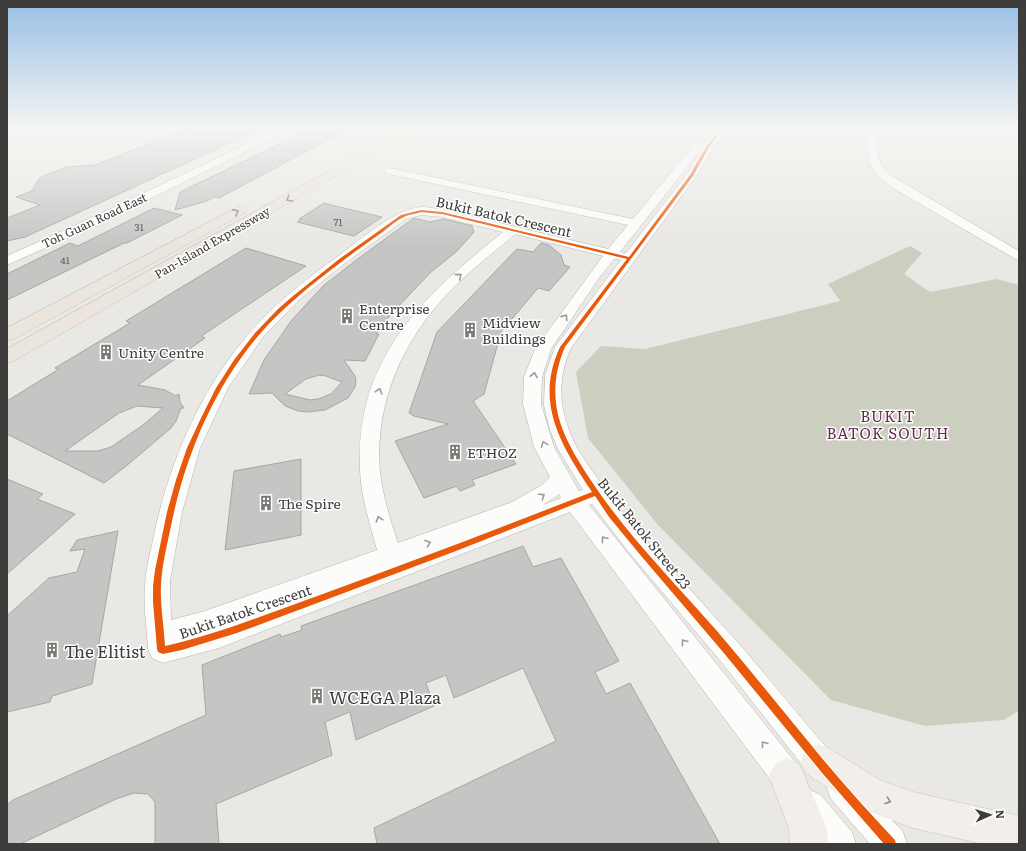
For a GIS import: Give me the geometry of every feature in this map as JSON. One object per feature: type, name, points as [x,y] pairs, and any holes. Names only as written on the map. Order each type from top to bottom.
[{"type":"highway","name":"Pan-Island Expressway","points":[[271,194],[323,167]]},
{"type":"highway","name":"Pan-Island Expressway","points":[[7,357],[126,292],[346,167]]},
{"type":"highway","name":"Pan-Island Expressway","points":[[7,335],[250,205]]},
{"type":"highway","points":[[7,324],[181,238],[202,230]]},
{"type":"highway","points":[[7,372],[126,292]]},
{"type":"main road","points":[[809,844],[802,768],[913,810],[1006,835]]},
{"type":"street","name":"Toh Guan Road East","points":[[7,261],[93,222],[208,167]]},
{"type":"street","name":"Bukit Batok Street 23","points":[[681,167],[611,253],[543,349],[533,377],[532,404],[544,447],[561,479],[585,497],[626,532],[732,656],[802,768],[840,844]]},
{"type":"street","name":"Bukit Batok Street 23","points":[[585,497],[571,454],[558,425],[553,399],[553,378],[556,362],[563,347],[697,167]]},
{"type":"street","points":[[876,167],[882,173],[907,190],[1019,256]]},
{"type":"street","points":[[389,171],[636,223]]},
{"type":"street","name":"Bukit Batok Crescent","points":[[585,497],[393,564],[184,646],[163,650],[161,649],[157,613],[157,584],[170,514],[181,473],[200,424],[228,375],[254,339],[280,310],[304,289],[407,214],[421,211],[432,212],[513,230],[629,258]]},
{"type":"street","name":"Bukit Batok Crescent","points":[[393,564],[377,512],[370,471],[370,434],[373,412],[385,372],[405,336],[441,292],[513,230]]},
{"type":"street","name":"Bukit Batok Crescent","points":[[393,564],[520,508],[549,491],[561,479]]},
{"type":"street","name":"Bukit Batok Street 23","points":[[802,768],[891,844]]},
{"type":"shaded area","points":[[910,246],[922,253],[904,274],[930,292],[997,279],[1019,285],[1019,711],[1003,720],[925,726],[831,700],[658,525],[588,438],[576,372],[601,346],[645,349],[840,301],[828,284]]},
{"type":"building","points":[[67,167],[178,167],[25,237],[7,241],[7,218],[40,205],[16,197],[32,191],[38,180],[43,176]]},
{"type":"building","points":[[233,167],[278,167],[219,198],[214,197],[207,201],[175,210],[180,192]]},
{"type":"building","points":[[324,203],[382,217],[354,236],[297,222],[302,219],[299,219]]},
{"type":"building","points":[[154,208],[182,215],[7,300],[7,274],[70,243],[78,246]]},
{"type":"building","name":"Enterprise Centre","points":[[414,218],[430,222],[444,219],[472,226],[474,232],[456,252],[431,272],[391,314],[376,334],[379,334],[365,361],[344,360],[355,376],[356,381],[355,387],[348,398],[325,410],[307,412],[298,411],[285,406],[272,393],[249,394],[264,360],[291,321],[323,286]],"holes":[[[319,375],[342,382],[331,394],[318,399],[310,400],[285,394],[306,379]]]},
{"type":"building","points":[[541,243],[549,245],[561,255],[564,265],[570,267],[549,291],[538,288],[501,332],[484,394],[473,401],[516,464],[472,480],[475,485],[460,491],[457,486],[424,498],[395,441],[448,424],[414,416],[409,413],[437,332],[517,249],[533,252]]},
{"type":"building","name":"Unity Centre","points":[[246,248],[306,266],[203,335],[202,337],[205,338],[138,385],[165,390],[176,396],[179,394],[180,402],[184,408],[181,408],[176,421],[171,428],[104,483],[7,434],[7,401],[59,369],[55,368],[130,323],[126,321]],"holes":[[[137,406],[163,408],[143,425],[111,447],[98,451],[65,451],[119,413]]]},
{"type":"building","name":"The Spire","points":[[301,459],[301,535],[225,550],[234,471]]},
{"type":"building","points":[[7,479],[43,494],[37,499],[75,514],[7,574]]},
{"type":"building","name":"The Elitist","points":[[118,531],[92,684],[52,696],[50,702],[7,712],[7,616],[49,578],[77,572],[85,549],[70,551],[77,540]]},
{"type":"building","name":"WCEGA Plaza","points":[[523,546],[533,567],[561,558],[619,661],[595,672],[606,694],[630,683],[720,844],[377,844],[374,828],[556,741],[523,668],[454,698],[446,675],[426,683],[434,706],[356,740],[350,712],[325,722],[332,755],[216,804],[219,844],[155,844],[155,802],[148,794],[134,793],[116,799],[20,844],[7,844],[7,805],[13,800],[206,715],[202,665],[280,634],[281,637],[302,630],[301,626]]},
{"type":"cycle path","points":[[697,167],[563,347],[555,366],[553,376],[552,396],[555,416],[560,432],[572,455],[596,494],[612,515],[644,555],[713,633],[826,771],[891,844]]},
{"type":"cycle path","points":[[596,493],[453,549],[237,629],[182,646],[163,650],[161,649],[157,602],[158,576],[171,512],[179,480],[190,448],[219,388],[237,360],[257,334],[294,297],[402,216],[421,211],[442,213],[629,258]]},
{"type":"place","name":"Enterprise Centre","points":[[347,316]]},
{"type":"place","name":"Midview Buildings","points":[[470,330]]},
{"type":"place","name":"Unity Centre","points":[[106,352]]},
{"type":"place","name":"ETHOZ","points":[[455,452]]},
{"type":"place","name":"The Spire","points":[[266,503]]},
{"type":"place","name":"The Elitist","points":[[52,650]]},
{"type":"place","name":"WCEGA Plaza","points":[[317,696]]},
{"type":"district","name":"BUKIT BATOK SOUTH","points":[[888,424]]}]
